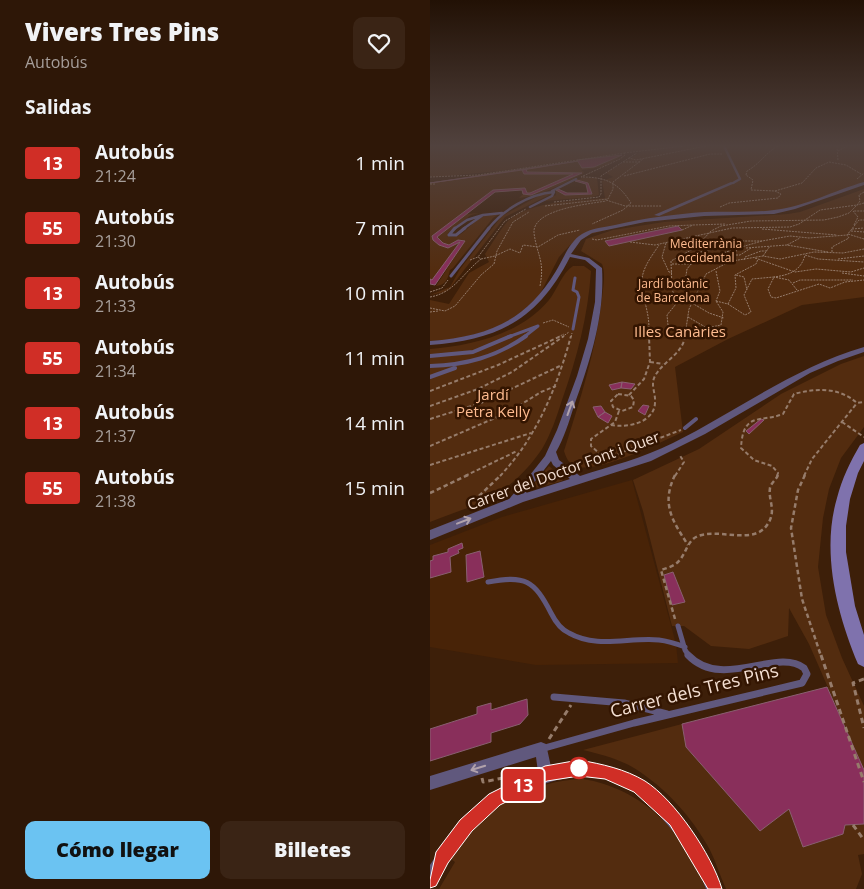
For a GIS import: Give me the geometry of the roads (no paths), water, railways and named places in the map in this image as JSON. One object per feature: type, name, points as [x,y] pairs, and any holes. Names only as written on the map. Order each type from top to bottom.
[{"type":"street","points":[[645,220],[724,187]]},
{"type":"street","points":[[430,343],[477,338],[502,328],[520,317],[536,304],[551,286],[569,255],[572,245],[582,235],[590,232],[645,220],[774,212],[793,208],[854,187]]},
{"type":"street","points":[[677,208],[689,216]]},
{"type":"street","points":[[674,217],[677,208]]},
{"type":"street","points":[[510,504],[536,476],[552,453],[583,371],[597,303],[599,268],[587,259],[569,255]]},
{"type":"street","name":"Carrer del Doctor Font i Quer","points":[[430,535],[510,504],[647,458],[691,438],[773,389],[816,367],[864,349]]},
{"type":"street","points":[[864,448],[844,495],[837,554],[845,603],[864,658]]},
{"type":"street","points":[[552,453],[556,462],[578,480]]},
{"type":"street","points":[[542,750],[545,774]]},
{"type":"street","name":"Carrer dels Tres Pins","points":[[430,783],[542,750]]},
{"type":"street","points":[[430,880],[442,858],[466,825],[494,800],[545,774],[579,768],[605,772],[640,787],[675,820],[710,876],[714,889]]},
{"type":"lane","points":[[451,276],[499,216],[540,193],[559,187]]},
{"type":"lane","points":[[530,207],[552,196],[554,194],[552,191]]},
{"type":"lane","points":[[484,214],[456,235],[449,235],[470,217],[484,214],[504,213]]},
{"type":"lane","points":[[573,329],[579,297],[578,292],[573,290],[575,278]]},
{"type":"lane","points":[[430,356],[473,352],[538,326],[520,342],[483,361],[459,366],[430,377]]},
{"type":"lane","points":[[430,366],[459,366]]},
{"type":"lane","points":[[685,428],[696,420]]},
{"type":"lane","points":[[488,582],[506,578],[528,580],[540,592],[559,626],[579,638],[603,643],[658,640],[685,647]]},
{"type":"lane","name":"Carrer dels Tres Pins","points":[[542,750],[669,715],[802,683],[807,674],[804,667],[798,662],[787,661],[719,671],[698,664],[687,653],[678,626]]},
{"type":"lane","points":[[554,697],[624,703],[669,715]]},
{"type":"park label","name":"Mediterrània occidental","points":[[706,250]]},
{"type":"park label","name":"Jardí botànic de Barcelona","points":[[673,290]]},
{"type":"park label","name":"Illes Canàries","points":[[680,331]]},
{"type":"park label","name":"Jardí Petra Kelly","points":[[493,402]]}]
